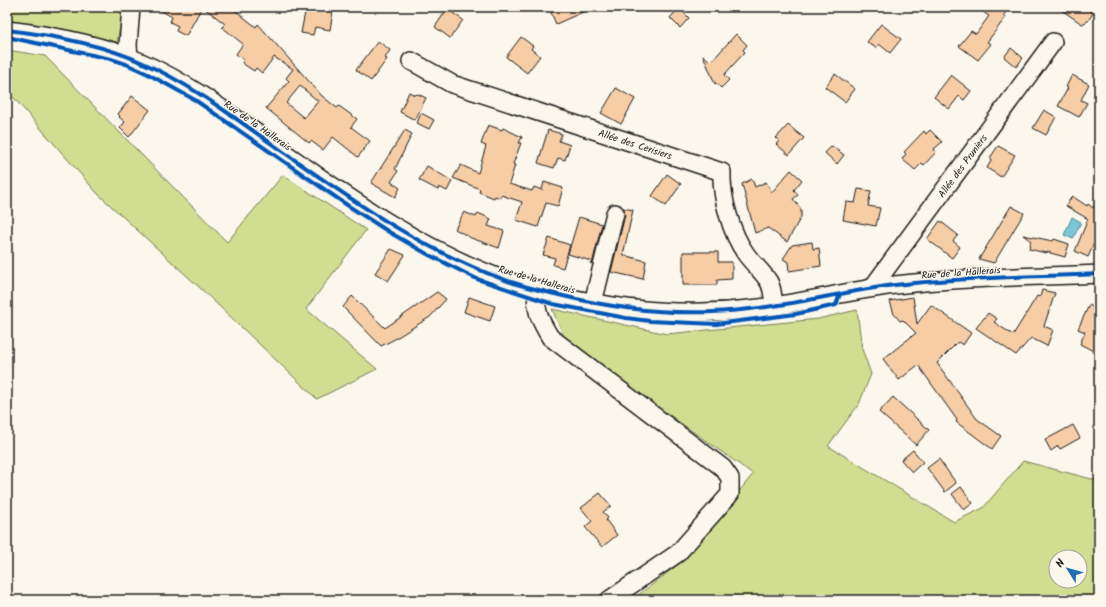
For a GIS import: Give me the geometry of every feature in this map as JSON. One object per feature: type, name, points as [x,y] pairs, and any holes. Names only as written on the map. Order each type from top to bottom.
[{"type":"street","points":[[129,57],[128,45],[130,7]]},
{"type":"street","name":"Rue de la Hallerais","points":[[7,30],[58,38],[129,57],[163,72],[186,86],[364,208],[440,253],[510,282],[593,303],[664,313],[716,313],[774,306],[872,288],[915,283],[976,278],[1099,274]]},
{"type":"street","name":"Allée des Pruniers","points":[[872,288],[1053,42]]},
{"type":"street","name":"Allée des Cerisiers","points":[[411,61],[452,84],[722,172],[724,200],[733,228],[745,253],[770,283],[774,306]]},
{"type":"street","points":[[593,303],[616,213]]},
{"type":"street","points":[[538,290],[536,298],[539,319],[550,337],[723,468],[730,478],[730,494],[678,553],[610,600]]},
{"type":"green space","points":[[7,7],[124,7],[117,42],[70,31],[7,23]]},
{"type":"green space","points":[[7,50],[45,56],[227,242],[283,175],[366,230],[306,309],[377,369],[317,399],[97,193],[7,90]]},
{"type":"green space","points":[[552,309],[667,334],[818,319],[857,310],[862,349],[871,374],[859,404],[828,446],[954,522],[983,508],[1023,461],[1099,481],[1099,600],[632,600],[684,560],[753,474],[567,343]]},
{"type":"water","points":[[1072,217],[1081,222],[1073,239],[1064,235]]},
{"type":"building","points":[[155,7],[202,7],[186,36],[176,31],[178,26],[170,22],[172,17]]},
{"type":"building","points":[[203,7],[231,7],[256,27],[258,24],[322,96],[337,108],[339,106],[357,119],[351,127],[370,141],[358,157],[333,137],[323,150],[311,141],[309,143],[266,108],[289,81],[286,78],[293,69],[274,57],[262,73],[256,68],[254,71],[242,63],[244,60],[236,54],[243,44],[222,27],[225,24]],"holes":[[[300,86],[318,101],[320,99],[304,118],[286,103]]]},
{"type":"building","points":[[306,7],[325,7],[324,10],[333,11],[330,30],[315,27],[313,35],[301,33]]},
{"type":"building","points":[[558,7],[594,7],[556,24],[550,10]]},
{"type":"building","points":[[976,7],[1010,7],[1003,16],[1006,17],[987,42],[991,44],[978,60],[959,46],[971,31],[976,34],[989,16]]},
{"type":"building","points":[[1057,7],[1084,7],[1093,13],[1088,21],[1082,24]]},
{"type":"building","points":[[679,8],[689,18],[680,28],[670,18]]},
{"type":"building","points":[[447,9],[463,20],[450,38],[435,27]]},
{"type":"building","points":[[881,24],[901,39],[890,53],[879,44],[876,48],[867,42]]},
{"type":"building","points":[[736,34],[747,45],[743,50],[745,52],[724,75],[729,80],[721,88],[716,83],[715,84],[703,55],[711,62]]},
{"type":"building","points":[[521,37],[533,46],[531,49],[540,56],[527,73],[506,57]]},
{"type":"building","points":[[378,41],[390,50],[385,58],[387,59],[371,81],[356,70]]},
{"type":"building","points":[[1011,48],[1023,58],[1016,67],[1004,57]]},
{"type":"building","points":[[835,74],[855,89],[845,102],[825,87]]},
{"type":"building","points":[[951,75],[971,91],[964,100],[959,96],[949,109],[934,97]]},
{"type":"building","points":[[1072,75],[1089,84],[1081,100],[1087,103],[1079,117],[1058,106],[1068,88],[1066,87]]},
{"type":"building","points":[[616,88],[635,99],[621,124],[601,113]]},
{"type":"building","points":[[409,92],[426,98],[415,120],[400,112]]},
{"type":"building","points":[[132,96],[150,110],[129,137],[120,128],[125,122],[119,117],[120,116],[118,114]]},
{"type":"building","points":[[1044,110],[1056,117],[1046,135],[1033,128]]},
{"type":"building","points":[[421,113],[434,120],[429,129],[417,123]]},
{"type":"building","points":[[488,125],[502,130],[503,128],[522,137],[513,164],[515,165],[509,184],[532,191],[534,187],[542,190],[544,182],[563,188],[558,206],[546,203],[538,227],[516,220],[522,202],[501,195],[500,198],[495,196],[494,198],[479,192],[480,189],[453,178],[461,165],[478,173],[486,146],[481,144]]},
{"type":"building","points":[[788,125],[804,138],[789,155],[776,144],[779,141],[776,138]]},
{"type":"building","points":[[405,130],[412,134],[395,169],[398,171],[391,182],[400,188],[395,197],[371,183]]},
{"type":"building","points":[[548,130],[562,134],[559,141],[570,145],[565,160],[558,158],[554,168],[538,163]]},
{"type":"building","points":[[930,130],[942,142],[934,149],[936,152],[924,165],[922,163],[915,170],[902,159],[906,154],[904,152],[924,131],[926,134]]},
{"type":"building","points":[[832,146],[844,155],[837,164],[825,153]]},
{"type":"building","points":[[998,146],[1015,155],[1001,177],[987,168],[992,159],[990,158]]},
{"type":"building","points":[[427,166],[452,181],[447,191],[439,187],[438,190],[419,180]]},
{"type":"building","points":[[791,170],[802,180],[794,190],[798,195],[793,199],[801,209],[801,217],[787,242],[768,228],[755,233],[742,184],[752,179],[755,187],[766,182],[772,192]]},
{"type":"building","points":[[667,174],[681,184],[666,206],[652,196]]},
{"type":"building","points":[[858,189],[871,191],[868,206],[880,208],[876,226],[843,220],[846,202],[855,203]]},
{"type":"building","points":[[1099,195],[1099,232],[1088,257],[1075,251],[1088,219],[1066,206],[1072,196],[1087,206],[1088,204],[1093,208]]},
{"type":"building","points":[[1011,206],[1024,213],[994,263],[979,259]]},
{"type":"building","points":[[623,208],[633,210],[623,255],[646,261],[643,279],[611,272],[625,215]]},
{"type":"building","points":[[464,212],[476,217],[478,213],[491,219],[488,226],[504,231],[499,248],[471,238],[455,229]]},
{"type":"building","points":[[579,217],[602,224],[592,264],[590,263],[591,261],[568,254]]},
{"type":"building","points":[[940,221],[958,235],[953,241],[960,247],[952,258],[927,239]]},
{"type":"building","points":[[1023,235],[1053,241],[1054,239],[1069,244],[1065,257],[1029,249],[1031,241]]},
{"type":"building","points":[[549,238],[570,245],[563,268],[553,265],[555,258],[543,255]]},
{"type":"building","points":[[812,242],[813,249],[819,248],[821,266],[789,271],[788,262],[783,259],[792,245]]},
{"type":"building","points":[[391,249],[405,255],[388,281],[375,273]]},
{"type":"building","points":[[683,252],[718,252],[718,262],[732,262],[732,279],[717,280],[717,285],[683,285]]},
{"type":"building","points":[[1042,290],[1055,293],[1044,326],[1053,330],[1047,346],[1031,338],[1016,355],[976,328],[988,313],[997,319],[994,322],[1013,335],[1037,296],[1040,297]]},
{"type":"building","points":[[437,292],[446,299],[430,317],[381,346],[343,307],[352,296],[385,328]]},
{"type":"building","points":[[469,297],[495,306],[490,321],[464,312]]},
{"type":"building","points":[[913,297],[917,324],[931,305],[971,333],[963,345],[958,342],[937,363],[977,419],[1001,436],[992,449],[956,422],[957,420],[918,365],[899,380],[883,359],[916,333],[903,320],[900,321],[894,314],[890,301]]},
{"type":"building","points":[[1089,305],[1099,310],[1099,354],[1080,344],[1085,332],[1078,329]]},
{"type":"building","points":[[893,397],[929,430],[916,445],[879,412]]},
{"type":"building","points":[[1073,425],[1080,438],[1060,449],[1058,446],[1051,451],[1045,440]]},
{"type":"building","points":[[913,450],[923,462],[912,472],[901,460]]},
{"type":"building","points":[[939,459],[956,483],[945,492],[927,468]]},
{"type":"building","points":[[961,487],[973,503],[964,510],[952,494]]},
{"type":"building","points":[[600,493],[611,506],[603,512],[608,518],[606,520],[617,535],[602,547],[585,527],[592,521],[581,508]]},
{"type":"cycle path","points":[[7,30],[41,35],[94,46],[143,63],[204,97],[350,198],[410,236],[474,268],[508,281],[583,301],[630,309],[654,311],[725,311],[768,307],[920,282],[1099,274]]},
{"type":"cycle path","points":[[7,37],[111,59],[148,74],[195,100],[347,205],[429,255],[477,279],[553,304],[650,321],[716,324],[796,314],[836,305],[840,294]]}]
